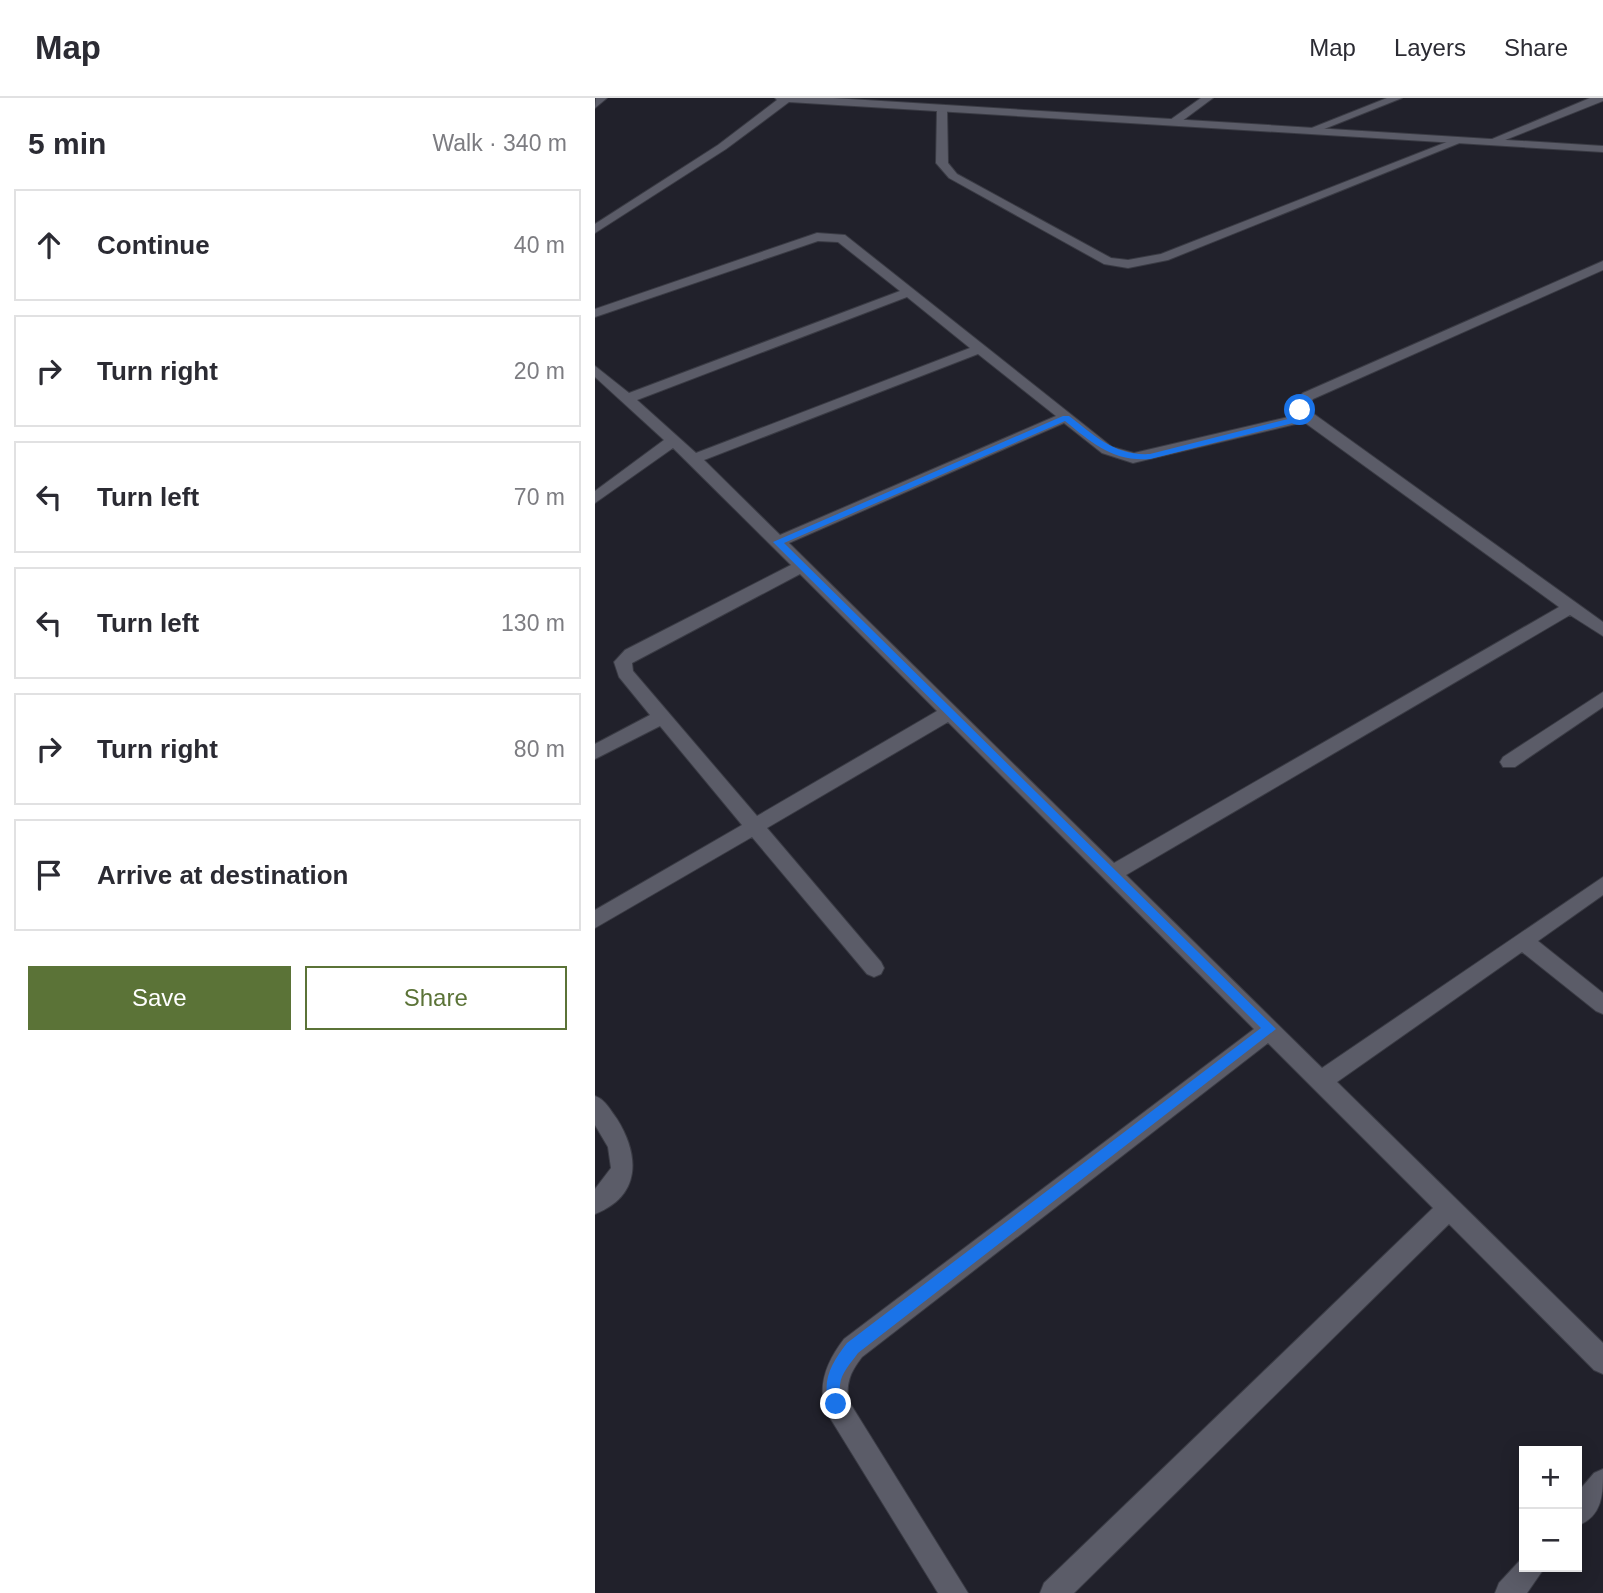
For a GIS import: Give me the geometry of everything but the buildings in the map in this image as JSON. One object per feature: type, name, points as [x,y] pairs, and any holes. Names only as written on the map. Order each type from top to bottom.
[{"type":"street","points":[[595,106],[603,98]]},
{"type":"street","points":[[780,98],[1603,149]]},
{"type":"street","points":[[595,229],[722,147],[788,98]]},
{"type":"street","points":[[1174,122],[1208,98]]},
{"type":"street","points":[[1310,131],[1397,98]]},
{"type":"street","points":[[1491,142],[1600,98]]},
{"type":"street","points":[[942,108],[942,163],[953,176],[1108,261],[1128,264],[1164,257],[1461,140]]},
{"type":"street","points":[[595,313],[825,236],[841,238],[1107,450],[1133,457],[1150,456],[1306,417]]},
{"type":"street","points":[[1603,265],[1308,396],[1301,402],[1300,410],[1306,417],[1603,630]]},
{"type":"street","points":[[628,399],[909,292]]},
{"type":"street","points":[[694,459],[981,349]]},
{"type":"street","points":[[595,370],[674,440],[803,566],[1603,1361]]},
{"type":"street","points":[[778,542],[1066,417]]},
{"type":"street","points":[[595,498],[674,440]]},
{"type":"street","points":[[803,566],[631,654],[623,662],[625,673],[874,968]]},
{"type":"street","points":[[1113,873],[1571,607]]},
{"type":"street","points":[[1509,762],[1603,698]]},
{"type":"street","points":[[595,920],[950,712]]},
{"type":"street","points":[[595,752],[662,717]]},
{"type":"street","points":[[1321,1081],[1603,884]]},
{"type":"street","points":[[1523,941],[1603,1006]]},
{"type":"street","points":[[954,1593],[836,1404],[832,1386],[838,1366],[853,1348],[1270,1029]]},
{"type":"street","points":[[595,1106],[622,1144],[624,1164],[621,1179],[595,1203]]},
{"type":"street","points":[[1054,1593],[1449,1208]]},
{"type":"street","points":[[1580,1509],[1603,1482]]},
{"type":"street","points":[[1509,1593],[1527,1572]]},
{"type":"route","points":[[836,1404],[832,1386],[838,1366],[853,1348],[1270,1029],[778,542],[1066,417],[1107,450],[1133,457],[1150,456],[1306,417],[1300,410]]}]
